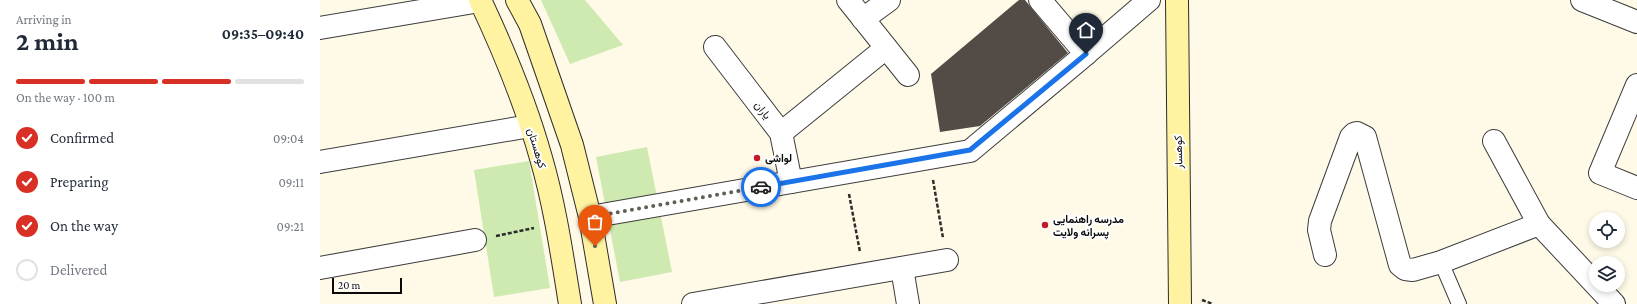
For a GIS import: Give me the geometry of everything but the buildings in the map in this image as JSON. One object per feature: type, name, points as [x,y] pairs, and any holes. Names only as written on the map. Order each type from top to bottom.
[{"type":"main road","name":"کوهستان","points":[[480,0],[508,62],[541,159],[556,224],[570,304]]},
{"type":"main road","points":[[517,0],[530,24],[572,145],[590,217],[605,304]]},
{"type":"main road","name":"کوهسار","points":[[1177,0],[1180,304]]},
{"type":"street","points":[[320,28],[480,0]]},
{"type":"street","points":[[848,0],[908,75]]},
{"type":"street","points":[[863,19],[889,0]]},
{"type":"street","points":[[1040,0],[1086,54]]},
{"type":"street","points":[[590,217],[970,150],[1149,0]]},
{"type":"street","points":[[1582,0],[1637,22]]},
{"type":"street","name":"یاران","points":[[715,47],[781,133],[791,182]]},
{"type":"street","points":[[781,133],[886,48]]},
{"type":"street","points":[[1637,86],[1600,173],[1637,188]]},
{"type":"street","points":[[320,162],[530,126]]},
{"type":"street","points":[[1325,255],[1320,230],[1320,221],[1352,137],[1357,133],[1365,137],[1400,264],[1405,269],[1413,270],[1441,262],[1539,224]]},
{"type":"street","points":[[1494,141],[1539,224],[1614,304]]},
{"type":"street","points":[[320,268],[476,240]]},
{"type":"street","points":[[693,304],[946,260]]},
{"type":"street","points":[[902,268],[908,304]]},
{"type":"lane","points":[[1441,262],[1458,304]]},
{"type":"path","points":[[929,158],[946,260]]},
{"type":"path","points":[[845,172],[864,274]]},
{"type":"path","points":[[476,240],[556,224]]},
{"type":"green space","points":[[541,0],[585,0],[623,45],[570,64]]},
{"type":"green space","points":[[647,147],[672,272],[620,282],[596,157]]},
{"type":"green space","points":[[529,161],[550,288],[494,297],[474,170]]},
{"type":"way so far","points":[[595,246],[590,217],[761,187]]},
{"type":"place","name":"لواشی","points":[[757,158]]},
{"type":"place","name":"مدرسه راهنمایی پسرانه ولایت","points":[[1045,225]]},
{"type":"route","points":[[761,187],[970,150],[1086,54]]}]
